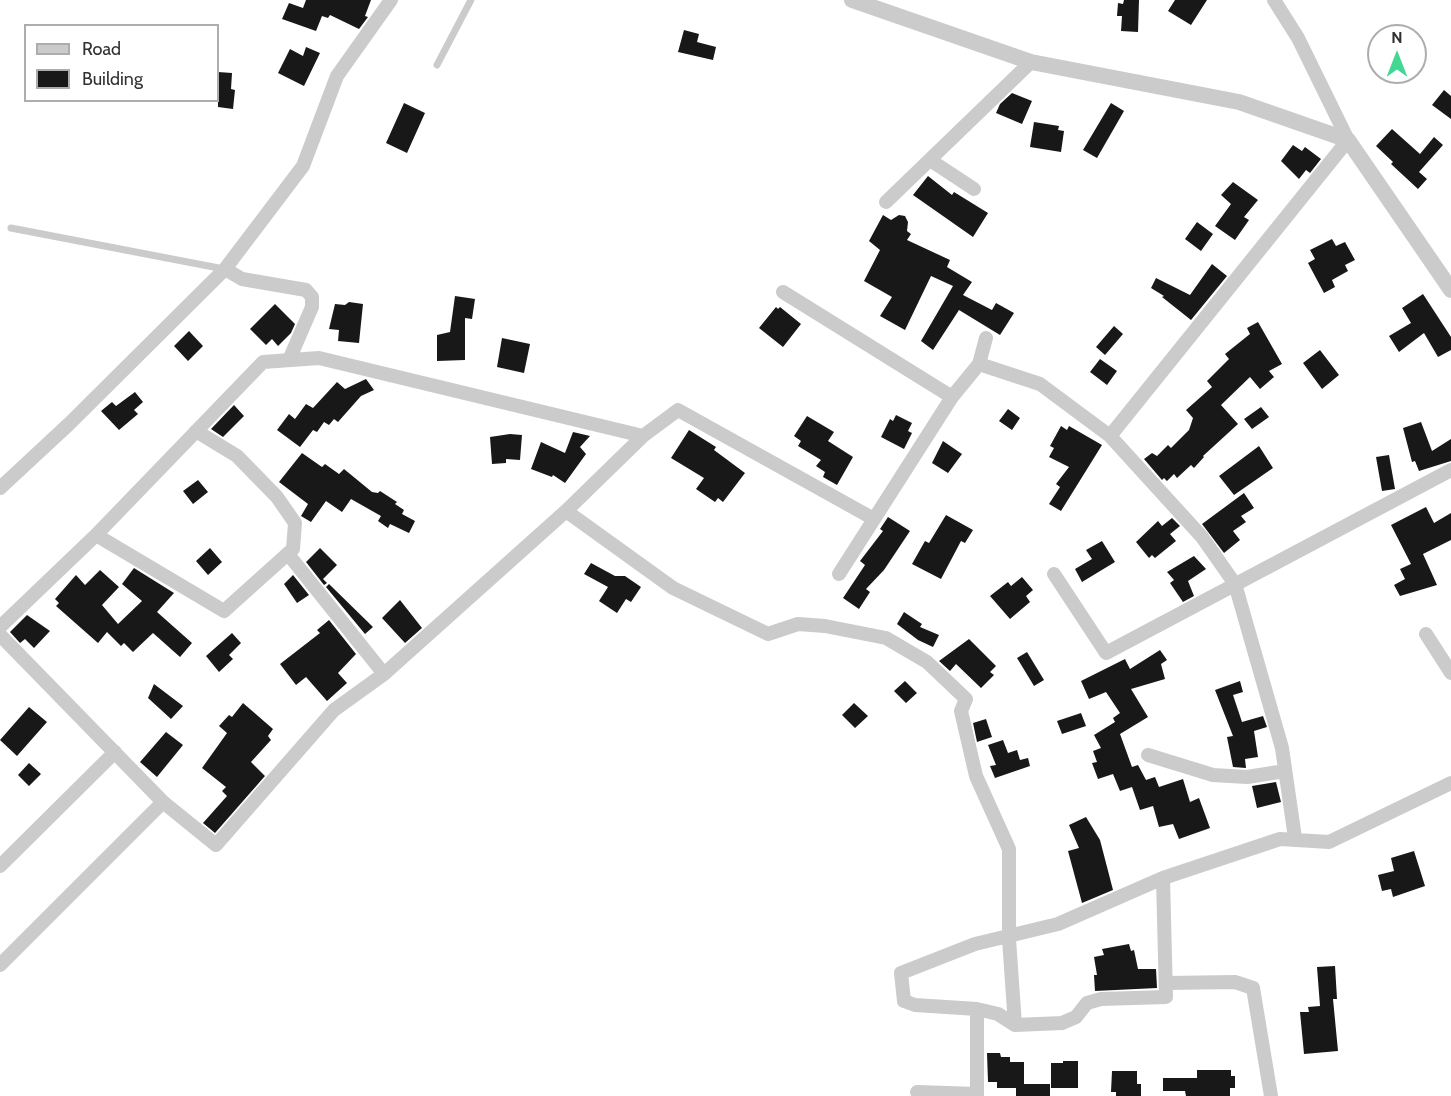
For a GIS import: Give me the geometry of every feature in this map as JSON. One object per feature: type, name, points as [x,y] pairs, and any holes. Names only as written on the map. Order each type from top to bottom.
[{"type":"street","points":[[0,488],[69,424],[225,269],[303,166],[337,76],[391,0]]},
{"type":"street","points":[[852,0],[1031,62],[1239,102],[1348,140]]},
{"type":"street","points":[[1274,0],[1298,38],[1348,140],[1451,290]]},
{"type":"street","points":[[886,202],[1031,62]]},
{"type":"street","points":[[1110,436],[1348,140]]},
{"type":"street","points":[[930,160],[974,189]]},
{"type":"street","points":[[225,269],[242,279],[306,290],[312,297],[312,307],[289,360]]},
{"type":"street","points":[[783,292],[952,397]]},
{"type":"street","points":[[839,574],[952,397],[979,364],[986,338]]},
{"type":"street","points":[[0,627],[96,535],[262,362],[319,358],[643,436]]},
{"type":"street","points":[[979,364],[1040,384],[1110,436],[1202,537],[1235,584],[1282,748],[1295,838]]},
{"type":"street","points":[[0,635],[163,802],[216,845],[334,710],[384,674],[566,511],[643,436],[678,410],[874,519]]},
{"type":"street","points":[[96,535],[224,611],[293,549],[295,523],[276,497],[237,456],[196,431]]},
{"type":"street","points":[[1054,574],[1106,653],[1451,470]]},
{"type":"street","points":[[566,511],[674,588],[768,634],[798,624],[825,626],[886,638],[927,662],[966,699],[961,711],[976,776],[1009,849],[1009,936],[1015,1025]]},
{"type":"street","points":[[288,554],[384,674]]},
{"type":"street","points":[[1426,634],[1451,673]]},
{"type":"street","points":[[0,866],[115,752]]},
{"type":"street","points":[[1148,755],[1213,775],[1248,777],[1285,771]]},
{"type":"street","points":[[1163,878],[1166,997],[1101,999],[1088,1003],[1076,1017],[1062,1023],[1015,1025],[998,1014],[977,1009],[915,1005],[904,1001],[901,973],[975,944],[1058,924],[1163,878],[1280,839],[1295,838],[1309,843],[1329,842],[1451,785]]},
{"type":"street","points":[[0,965],[163,802]]},
{"type":"street","points":[[1166,983],[1235,982],[1252,988],[1271,1096]]},
{"type":"street","points":[[917,1092],[977,1095],[977,1009]]},
{"type":"lane","points":[[437,65],[471,0]]},
{"type":"lane","points":[[11,228],[225,269]]},
{"type":"building","points":[[306,0],[371,0],[365,16],[368,17],[359,29],[330,15],[328,18],[322,16],[316,31],[282,19],[289,3],[303,8]]},
{"type":"building","points":[[1124,0],[1139,0],[1138,32],[1121,31],[1122,16],[1117,16],[1118,3],[1123,4]]},
{"type":"building","points":[[1175,0],[1207,0],[1191,25],[1168,11]]},
{"type":"building","points":[[684,30],[699,34],[697,42],[716,47],[713,60],[678,52]]},
{"type":"building","points":[[306,47],[320,53],[304,86],[278,73],[290,49],[303,56]]},
{"type":"building","points":[[219,72],[232,73],[231,89],[235,90],[233,109],[218,107]]},
{"type":"building","points":[[1444,90],[1451,96],[1451,119],[1432,105]]},
{"type":"building","points":[[1012,93],[1032,101],[1022,124],[996,113],[1000,104]]},
{"type":"building","points":[[404,103],[425,113],[407,153],[386,143]]},
{"type":"building","points":[[1111,103],[1124,111],[1097,158],[1083,150]]},
{"type":"building","points":[[1034,122],[1059,126],[1058,130],[1064,131],[1061,152],[1030,147]]},
{"type":"building","points":[[1392,129],[1420,154],[1434,137],[1443,145],[1419,172],[1427,179],[1418,189],[1391,164],[1393,162],[1376,146]]},
{"type":"building","points":[[1293,145],[1302,151],[1305,147],[1321,159],[1310,173],[1306,170],[1299,179],[1281,161]]},
{"type":"building","points":[[928,176],[952,195],[954,192],[988,213],[973,237],[913,195]]},
{"type":"building","points":[[1233,182],[1258,200],[1244,217],[1249,220],[1235,240],[1215,226],[1231,204],[1221,195]]},
{"type":"building","points":[[883,215],[891,220],[899,215],[905,216],[908,222],[907,231],[911,234],[907,240],[950,260],[947,267],[972,282],[963,295],[992,310],[996,303],[1014,313],[1000,335],[959,310],[933,350],[921,341],[953,286],[931,276],[905,330],[880,316],[892,297],[864,281],[880,250],[869,241]]},
{"type":"building","points":[[1197,222],[1213,234],[1201,251],[1185,239]]},
{"type":"building","points":[[1332,239],[1336,246],[1345,242],[1355,260],[1345,265],[1348,271],[1332,280],[1335,287],[1324,293],[1308,263],[1315,259],[1310,250]]},
{"type":"building","points":[[1212,264],[1227,276],[1191,320],[1162,297],[1164,296],[1151,288],[1156,278],[1190,295]]},
{"type":"building","points":[[1423,294],[1451,337],[1451,350],[1438,357],[1424,333],[1399,352],[1389,336],[1411,323],[1402,308]]},
{"type":"building","points":[[455,296],[475,299],[472,319],[465,318],[465,360],[437,361],[437,335],[450,332]]},
{"type":"building","points":[[349,302],[363,304],[359,343],[338,341],[339,330],[329,329],[335,304],[345,305]]},
{"type":"building","points":[[275,304],[295,324],[291,333],[278,346],[272,339],[266,345],[250,329]]},
{"type":"building","points":[[776,307],[778,309],[780,307],[801,324],[783,347],[759,328]]},
{"type":"building","points":[[1258,322],[1282,364],[1269,371],[1274,377],[1260,389],[1250,377],[1221,405],[1238,424],[1203,456],[1194,468],[1191,465],[1177,478],[1174,474],[1167,481],[1164,478],[1162,480],[1144,459],[1152,453],[1157,456],[1168,445],[1171,448],[1189,430],[1193,418],[1186,410],[1212,387],[1207,381],[1229,359],[1225,354],[1250,334],[1247,328]]},
{"type":"building","points":[[1114,326],[1123,334],[1105,355],[1096,347]]},
{"type":"building","points":[[189,331],[203,346],[188,361],[174,346]]},
{"type":"building","points":[[502,338],[530,344],[524,373],[497,367]]},
{"type":"building","points":[[1320,350],[1339,375],[1322,389],[1303,363]]},
{"type":"building","points":[[1100,359],[1117,371],[1107,385],[1090,372]]},
{"type":"building","points":[[366,379],[374,390],[361,396],[338,422],[334,419],[329,425],[324,422],[317,432],[313,430],[300,447],[277,430],[289,414],[295,419],[306,404],[313,408],[337,382],[345,389]]},
{"type":"building","points":[[135,392],[143,402],[134,410],[138,414],[119,430],[101,411],[112,402],[116,406]]},
{"type":"building","points":[[234,405],[244,416],[223,437],[211,429]]},
{"type":"building","points":[[1261,407],[1269,417],[1252,429],[1244,419]]},
{"type":"building","points":[[1008,409],[1020,418],[1012,430],[999,421]]},
{"type":"building","points":[[896,415],[912,423],[908,431],[912,433],[904,449],[881,437],[890,419],[893,421]]},
{"type":"building","points":[[807,416],[834,432],[828,441],[853,457],[837,485],[823,477],[825,472],[816,466],[821,460],[798,446],[801,441],[794,436]]},
{"type":"building","points":[[1421,422],[1432,451],[1451,439],[1451,461],[1419,471],[1415,461],[1412,462],[1403,428]]},
{"type":"building","points":[[1061,426],[1067,430],[1069,426],[1102,445],[1061,511],[1049,504],[1060,487],[1056,484],[1069,467],[1049,457],[1054,448],[1050,446]]},
{"type":"building","points":[[689,430],[716,447],[714,450],[745,473],[723,502],[718,498],[715,502],[696,489],[704,478],[671,458]]},
{"type":"building","points":[[573,432],[590,436],[580,447],[586,454],[565,483],[553,475],[552,477],[531,469],[541,442],[565,453]]},
{"type":"building","points":[[522,435],[520,460],[506,459],[506,463],[492,464],[490,437]]},
{"type":"building","points":[[943,441],[962,454],[948,473],[932,463]]},
{"type":"building","points":[[1259,446],[1273,468],[1234,495],[1219,476]]},
{"type":"building","points":[[302,453],[322,467],[325,464],[339,474],[344,469],[372,492],[380,491],[397,502],[395,504],[404,510],[402,514],[415,521],[409,533],[390,524],[388,528],[378,521],[381,516],[351,499],[342,512],[326,501],[311,522],[301,516],[308,504],[279,482]]},
{"type":"building","points":[[1389,455],[1395,489],[1382,491],[1376,457]]},
{"type":"building","points":[[198,480],[208,492],[193,504],[183,491]]},
{"type":"building","points":[[1244,493],[1254,508],[1241,516],[1246,522],[1233,531],[1240,540],[1224,553],[1202,524]]},
{"type":"building","points":[[1426,507],[1434,523],[1451,513],[1451,540],[1423,554],[1437,585],[1400,596],[1394,585],[1405,579],[1400,569],[1411,564],[1391,525]]},
{"type":"building","points":[[946,515],[973,530],[965,543],[961,541],[941,579],[912,564],[925,541],[929,543]]},
{"type":"building","points":[[888,517],[910,531],[884,570],[866,589],[870,592],[859,609],[843,598],[865,565],[860,561],[883,531],[880,529]]},
{"type":"building","points":[[1172,518],[1180,526],[1170,534],[1176,541],[1155,558],[1152,555],[1149,558],[1136,542],[1158,521],[1162,526]]},
{"type":"building","points":[[1102,541],[1115,562],[1082,582],[1075,569],[1092,559],[1086,550]]},
{"type":"building","points":[[210,548],[222,562],[208,575],[196,561]]},
{"type":"building","points":[[320,548],[337,565],[323,579],[327,583],[324,585],[306,562]]},
{"type":"building","points":[[1194,556],[1206,569],[1188,581],[1194,596],[1183,602],[1170,583],[1174,580],[1167,572]]},
{"type":"building","points":[[591,563],[615,576],[625,576],[641,587],[631,602],[626,599],[617,613],[599,601],[608,587],[584,574]]},
{"type":"building","points":[[134,568],[174,593],[157,612],[192,643],[180,657],[153,633],[133,652],[124,643],[121,646],[107,632],[98,643],[56,606],[59,603],[55,599],[76,575],[85,585],[100,570],[119,587],[102,605],[118,624],[142,601],[122,584]]},
{"type":"building","points":[[293,575],[309,595],[297,603],[284,584]]},
{"type":"building","points":[[1022,577],[1033,590],[1026,596],[1030,602],[1010,619],[990,596],[1008,582],[1011,586]]},
{"type":"building","points":[[329,584],[373,627],[365,634],[326,587]]},
{"type":"building","points":[[400,600],[422,628],[405,643],[382,618]]},
{"type":"building","points":[[904,612],[922,624],[920,627],[939,635],[933,647],[918,640],[897,624]]},
{"type":"building","points":[[27,615],[50,631],[34,648],[25,639],[20,643],[10,632]]},
{"type":"building","points":[[329,620],[356,654],[338,673],[347,683],[327,701],[306,677],[296,685],[280,664],[320,633],[317,630]]},
{"type":"building","points":[[232,633],[241,643],[229,655],[233,659],[219,672],[206,656]]},
{"type":"building","points":[[969,639],[996,666],[990,672],[994,675],[981,688],[956,664],[950,671],[939,661]]},
{"type":"building","points":[[1160,650],[1167,660],[1161,664],[1165,679],[1131,689],[1148,717],[1120,734],[1132,767],[1138,765],[1146,780],[1155,777],[1159,787],[1183,779],[1190,802],[1199,798],[1210,828],[1179,839],[1173,824],[1159,827],[1153,806],[1140,810],[1132,787],[1120,791],[1113,774],[1098,779],[1092,763],[1097,762],[1093,751],[1101,748],[1094,735],[1115,722],[1113,718],[1120,713],[1106,692],[1089,699],[1081,681],[1125,659],[1130,669]]},
{"type":"building","points":[[1027,652],[1044,680],[1034,686],[1017,658]]},
{"type":"building","points":[[905,681],[917,693],[906,703],[894,691]]},
{"type":"building","points":[[1240,681],[1243,692],[1233,695],[1242,722],[1263,716],[1267,727],[1254,731],[1258,757],[1245,759],[1246,768],[1233,767],[1227,737],[1233,736],[1215,690]]},
{"type":"building","points":[[154,684],[183,706],[171,719],[148,698]]},
{"type":"building","points":[[243,703],[273,729],[268,736],[271,740],[251,762],[265,776],[215,833],[203,823],[227,796],[222,791],[226,787],[202,768],[227,733],[219,726],[229,715],[232,717]]},
{"type":"building","points":[[854,703],[868,716],[855,728],[842,715]]},
{"type":"building","points":[[29,707],[47,722],[17,756],[0,740]]},
{"type":"building","points":[[1081,713],[1086,726],[1062,734],[1057,721]]},
{"type":"building","points":[[986,719],[992,737],[977,742],[973,723]]},
{"type":"building","points":[[166,732],[183,745],[157,777],[140,762]]},
{"type":"building","points":[[1003,740],[1008,753],[1017,750],[1020,760],[1028,758],[1030,766],[995,778],[990,766],[996,765],[988,745]]},
{"type":"building","points":[[29,763],[41,774],[29,786],[18,775]]},
{"type":"building","points":[[1276,782],[1281,802],[1257,808],[1252,786]]},
{"type":"building","points":[[1086,817],[1100,840],[1113,890],[1082,903],[1068,851],[1079,848],[1069,825]]},
{"type":"building","points":[[1414,851],[1425,886],[1393,897],[1391,889],[1382,891],[1378,875],[1394,871],[1391,858]]},
{"type":"building","points":[[1129,944],[1131,951],[1134,950],[1138,969],[1156,969],[1157,988],[1095,991],[1094,975],[1097,975],[1094,957],[1104,955],[1102,949]]},
{"type":"building","points":[[1335,966],[1337,999],[1333,999],[1338,1051],[1304,1054],[1300,1012],[1309,1012],[1308,1007],[1320,1006],[1317,967]]},
{"type":"building","points":[[987,1053],[1000,1053],[1001,1057],[1010,1057],[1010,1062],[1024,1062],[1024,1084],[1050,1084],[1050,1096],[1016,1096],[1016,1088],[997,1088],[997,1082],[988,1082]]},
{"type":"building","points":[[1063,1061],[1078,1061],[1078,1088],[1051,1088],[1051,1063],[1063,1063]]},
{"type":"building","points":[[1197,1070],[1231,1070],[1231,1076],[1235,1076],[1235,1088],[1230,1088],[1230,1096],[1186,1096],[1185,1091],[1163,1091],[1163,1078],[1197,1078]]},
{"type":"building","points":[[1112,1071],[1137,1071],[1137,1084],[1141,1084],[1141,1096],[1116,1096],[1116,1092],[1111,1092]]}]
